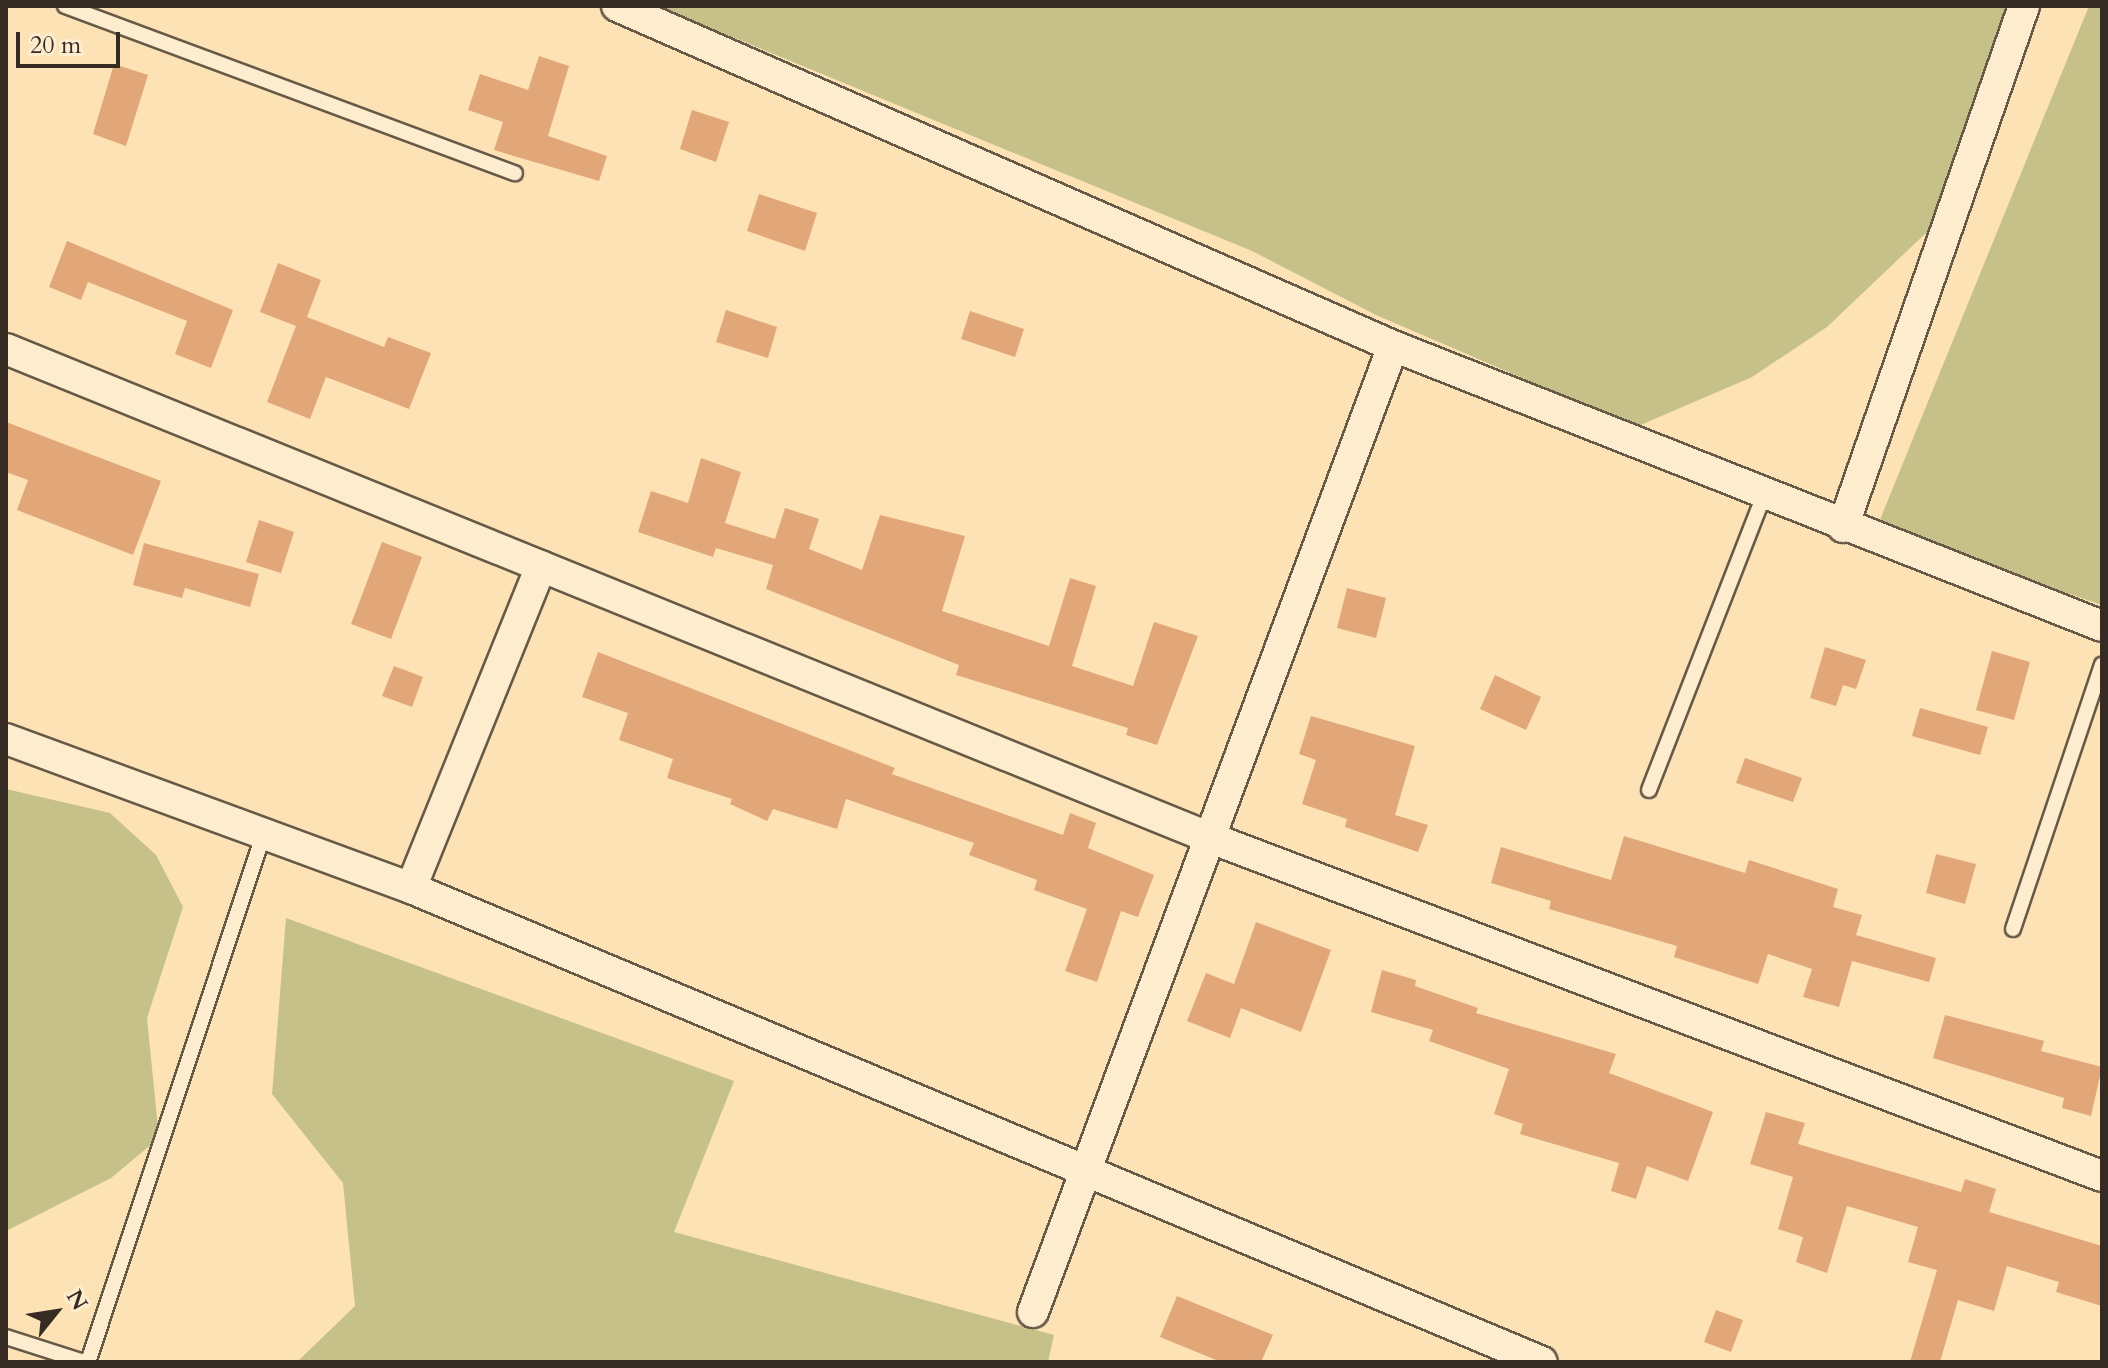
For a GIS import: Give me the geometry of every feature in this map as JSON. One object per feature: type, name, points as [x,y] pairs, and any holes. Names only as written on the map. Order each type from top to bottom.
[{"type":"street","points":[[617,6],[1393,346],[1843,527],[2102,626]]},
{"type":"street","points":[[1843,527],[2024,6]]},
{"type":"street","points":[[1033,1312],[1393,346]]},
{"type":"street","points":[[6,349],[1208,837],[2102,1176]]},
{"type":"street","points":[[411,888],[541,566]]},
{"type":"street","points":[[6,739],[411,888],[1084,1174],[1542,1362]]},
{"type":"lane","points":[[65,6],[515,173]]},
{"type":"lane","points":[[1649,790],[1764,495]]},
{"type":"lane","points":[[2013,929],[2102,665]]},
{"type":"lane","points":[[6,1337],[86,1362],[263,836]]},
{"type":"shaded area","points":[[657,6],[2035,6],[1947,213],[1827,327],[1752,377],[1636,427],[1376,315],[1252,251]]},
{"type":"shaded area","points":[[2089,6],[2102,6],[2102,605],[1877,527]]},
{"type":"shaded area","points":[[6,789],[110,813],[156,855],[183,907],[147,1018],[159,1138],[111,1178],[6,1231]]},
{"type":"shaded area","points":[[286,918],[734,1081],[674,1232],[1054,1335],[1048,1362],[297,1362],[355,1306],[343,1183],[272,1094]]},
{"type":"building","points":[[539,56],[569,66],[548,136],[607,156],[599,181],[494,150],[503,122],[468,110],[480,74],[528,90]]},
{"type":"building","points":[[114,64],[148,75],[126,146],[93,134]]},
{"type":"building","points":[[692,110],[729,122],[716,162],[680,149]]},
{"type":"building","points":[[759,194],[817,213],[805,251],[747,231]]},
{"type":"building","points":[[67,241],[233,310],[211,368],[175,354],[187,321],[88,282],[81,300],[49,287]]},
{"type":"building","points":[[278,263],[321,280],[307,317],[384,347],[388,337],[431,353],[409,409],[326,377],[310,419],[267,402],[296,326],[260,312]]},
{"type":"building","points":[[726,310],[777,327],[768,358],[716,342]]},
{"type":"building","points":[[970,311],[1024,329],[1015,357],[961,339]]},
{"type":"building","points":[[6,422],[161,481],[133,555],[17,510],[28,480],[6,472]]},
{"type":"building","points":[[701,458],[741,472],[725,523],[775,539],[785,508],[819,519],[809,549],[862,570],[880,515],[965,536],[942,611],[1049,646],[1070,578],[1096,586],[1072,666],[1133,686],[1154,622],[1198,636],[1157,745],[1126,735],[1128,728],[956,675],[959,665],[766,589],[773,565],[716,548],[713,557],[638,532],[651,491],[688,503]]},
{"type":"building","points":[[259,520],[294,532],[281,573],[246,562]]},
{"type":"building","points":[[382,542],[422,557],[391,639],[351,624]]},
{"type":"building","points":[[144,543],[259,574],[250,607],[185,588],[182,598],[133,585]]},
{"type":"building","points":[[1347,588],[1386,598],[1376,638],[1337,628]]},
{"type":"building","points":[[1825,647],[1866,660],[1856,689],[1843,685],[1836,706],[1810,698]]},
{"type":"building","points":[[1992,651],[2030,662],[2014,720],[1976,710]]},
{"type":"building","points":[[598,652],[895,768],[892,774],[1063,835],[1070,813],[1096,823],[1088,848],[1154,875],[1138,917],[1121,911],[1097,982],[1065,971],[1087,909],[1034,890],[1037,880],[969,855],[974,843],[846,799],[837,829],[773,809],[767,821],[730,804],[732,799],[667,778],[673,759],[619,740],[628,713],[582,697]]},
{"type":"building","points":[[394,666],[423,677],[412,707],[382,696]]},
{"type":"building","points":[[1495,675],[1541,697],[1526,730],[1480,709]]},
{"type":"building","points":[[1920,708],[1988,727],[1980,755],[1912,736]]},
{"type":"building","points":[[1311,716],[1415,746],[1395,815],[1428,825],[1418,852],[1345,827],[1347,819],[1302,804],[1316,760],[1299,754]]},
{"type":"building","points":[[1745,758],[1802,778],[1793,802],[1736,783]]},
{"type":"building","points":[[1624,836],[1745,873],[1749,860],[1838,889],[1833,907],[1862,915],[1856,935],[1936,958],[1929,982],[1852,961],[1839,1007],[1803,997],[1812,969],[1768,954],[1758,984],[1674,957],[1677,946],[1549,909],[1551,901],[1491,883],[1501,847],[1611,880]]},
{"type":"building","points":[[1936,854],[1976,864],[1965,904],[1926,893]]},
{"type":"building","points":[[1256,922],[1331,950],[1301,1032],[1241,1008],[1230,1038],[1187,1021],[1206,973],[1234,984]]},
{"type":"building","points":[[1382,970],[1416,980],[1415,986],[1478,1008],[1476,1013],[1616,1054],[1609,1073],[1713,1112],[1688,1181],[1647,1166],[1636,1199],[1611,1191],[1619,1163],[1520,1134],[1523,1124],[1494,1114],[1509,1069],[1429,1041],[1433,1030],[1371,1012]]},
{"type":"building","points":[[1945,1015],[2044,1041],[2041,1051],[2102,1067],[2091,1116],[2062,1108],[2064,1098],[1933,1058]]},
{"type":"building","points":[[1766,1112],[1805,1123],[1798,1144],[1961,1192],[1965,1179],[1996,1189],[1989,1212],[2102,1246],[2102,1306],[2056,1292],[2059,1282],[2007,1266],[1994,1311],[1958,1300],[1940,1362],[1910,1362],[1937,1270],[1908,1262],[1918,1227],[1847,1206],[1827,1273],[1796,1262],[1803,1237],[1778,1229],[1793,1177],[1750,1164]]},
{"type":"building","points":[[1177,1296],[1273,1335],[1261,1362],[1221,1362],[1160,1337]]},
{"type":"building","points":[[1716,1310],[1743,1320],[1731,1352],[1704,1342]]}]
